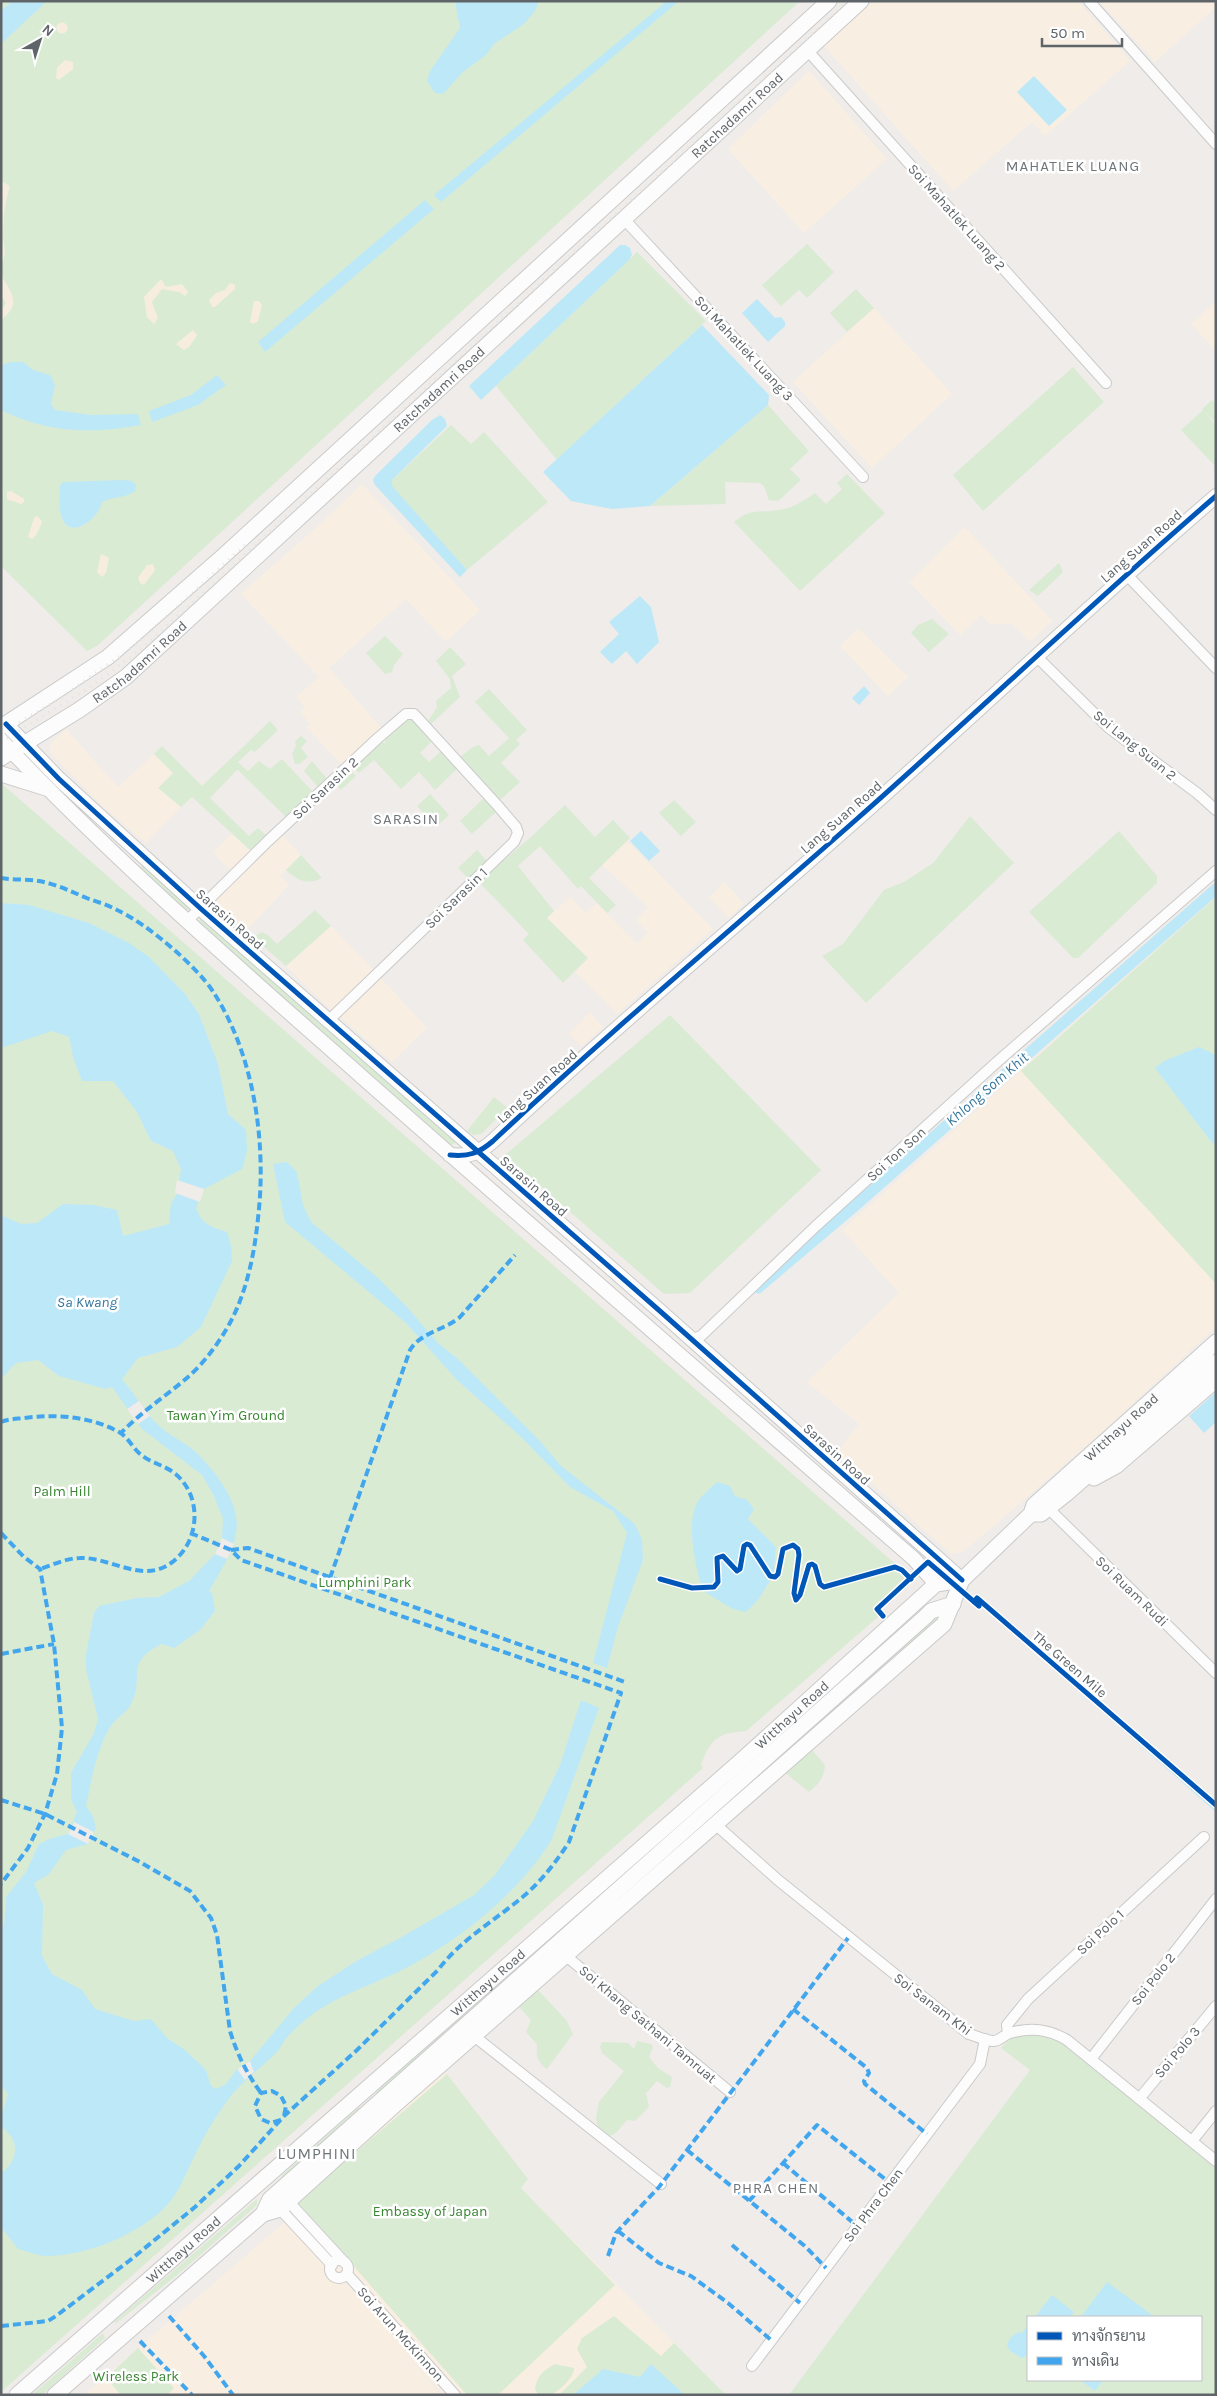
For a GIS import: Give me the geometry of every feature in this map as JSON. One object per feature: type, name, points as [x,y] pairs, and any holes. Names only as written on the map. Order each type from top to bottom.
[{"type":"main road","name":"Ratchadamri Road","points":[[4,726],[108,657],[272,511],[828,1]]},
{"type":"main road","name":"Ratchadamri Road","points":[[13,751],[126,678],[861,1]]},
{"type":"main road","points":[[792,34],[808,50]]},
{"type":"main road","points":[[435,362],[450,379]]},
{"type":"main road","points":[[272,511],[287,529]]},
{"type":"main road","points":[[1,774],[46,788]]},
{"type":"main road","name":"Witthayu Road","points":[[55,2395],[263,2214],[270,2199],[282,2201],[374,2114],[757,1778],[931,1611],[953,1604],[962,1580],[1031,1514],[1034,1506],[1042,1497],[1216,1342]]},
{"type":"main road","name":"Witthayu Road","points":[[1156,1425],[1216,1362]]},
{"type":"main road","name":"Witthayu Road","points":[[1031,1514],[1041,1514],[1216,1380]]},
{"type":"main road","points":[[936,1584],[962,1580]]},
{"type":"main road","name":"Witthayu Road","points":[[17,2395],[742,1760],[936,1584]]},
{"type":"main road","name":"Witthayu Road","points":[[374,2114],[474,2036],[566,1956],[640,1881],[715,1824],[757,1778]]},
{"type":"main road","points":[[624,1863],[640,1881]]},
{"type":"main road","points":[[359,2097],[374,2114]]},
{"type":"main road","points":[[266,2178],[282,2201]]},
{"type":"street","points":[[1089,1],[1216,144]]},
{"type":"street","name":"Soi Mahatlek Luang 2","points":[[808,50],[1106,383]]},
{"type":"street","name":"Soi Mahatlek Luang 3","points":[[624,219],[863,477]]},
{"type":"street","name":"Lang Suan Road","points":[[478,1153],[859,817],[1126,574],[1216,496]]},
{"type":"street","points":[[1126,574],[1216,668]]},
{"type":"street","name":"Soi Lang Suan 2","points":[[1036,656],[1109,728],[1197,793],[1216,810]]},
{"type":"street","name":"Soi Sarasin 2","points":[[187,921],[272,837],[406,714],[410,713],[417,717],[464,768]]},
{"type":"street","name":"Sarasin Road","points":[[4,726],[13,751],[59,779],[200,908],[962,1580]]},
{"type":"street","name":"Sarasin Road","points":[[1,740],[46,788],[187,921],[450,1155],[907,1553],[936,1584]]},
{"type":"street","name":"Soi Sarasin 1","points":[[329,1020],[516,839],[518,833],[516,827],[464,768]]},
{"type":"street","points":[[115,854],[121,854],[126,850],[124,839]]},
{"type":"street","points":[[130,867],[129,857],[140,854]]},
{"type":"street","name":"Soi Ton Son","points":[[691,1340],[701,1336],[816,1226],[997,1062],[1216,871]]},
{"type":"street","points":[[450,1155],[460,1156],[478,1153]]},
{"type":"street","name":"Soi Ruam Rudi","points":[[1048,1508],[1216,1672]]},
{"type":"street","name":"Soi Sanam Khi","points":[[715,1824],[778,1880],[969,2034],[985,2039],[997,2040],[1008,2034],[1039,2029],[1052,2031],[1067,2040],[1216,2161]]},
{"type":"street","name":"Soi Polo 1","points":[[1008,2034],[1007,2025],[1028,1999],[1204,1837]]},
{"type":"street","name":"Soi Polo 2","points":[[1090,2059],[1216,1899]]},
{"type":"street","name":"Soi Khang Sathani Tamruat","points":[[566,1956],[730,2092]]},
{"type":"street","name":"Soi Polo 3","points":[[1139,2099],[1216,2006]]},
{"type":"street","points":[[474,2036],[661,2184]]},
{"type":"street","name":"Soi Phra Chen","points":[[752,2366],[980,2064],[985,2039]]},
{"type":"street","points":[[1192,2141],[1216,2111]]},
{"type":"street","points":[[282,2201],[345,2263]]},
{"type":"street","name":"Soi Arun McKinnon","points":[[282,2201],[332,2265],[331,2270],[335,2277],[343,2277],[347,2274],[348,2268],[345,2263]]},
{"type":"street","points":[[332,2265],[337,2261],[345,2263]]},
{"type":"street","name":"Soi Arun McKinnon","points":[[347,2274],[455,2395]]},
{"type":"shaded area","points":[[873,1],[1078,1],[1130,61],[1045,136],[1032,122],[953,191],[824,46]]},
{"type":"shaded area","points":[[1099,1],[1216,1],[1216,7],[1155,62]]},
{"type":"shaded area","points":[[809,71],[887,159],[804,233],[728,149]]},
{"type":"shaded area","points":[[1216,301],[1216,351],[1191,324]]},
{"type":"shaded area","points":[[874,308],[952,394],[872,468],[793,382]]},
{"type":"shaded area","points":[[362,484],[480,610],[446,642],[406,599],[329,668],[383,730],[343,766],[306,727],[310,724],[300,712],[305,707],[296,697],[319,677],[241,594],[328,517]]},
{"type":"shaded area","points":[[965,527],[1052,621],[1030,642],[1013,624],[990,624],[981,615],[960,635],[909,582]]},
{"type":"shaded area","points":[[858,628],[908,677],[888,696],[840,646]]},
{"type":"shaded area","points":[[66,729],[118,787],[154,754],[173,773],[159,788],[181,807],[146,843],[100,804],[50,752],[51,743]]},
{"type":"shaded area","points":[[232,833],[252,852],[232,871],[213,853]]},
{"type":"shaded area","points":[[281,834],[301,855],[280,876],[289,885],[246,931],[213,904],[213,901]]},
{"type":"shaded area","points":[[627,841],[713,929],[617,1014],[575,972],[588,959],[547,918],[570,897],[586,913],[597,903],[637,944],[648,933],[636,920],[648,907],[602,865]]},
{"type":"shaded area","points":[[724,882],[744,903],[729,918],[709,898]]},
{"type":"shaded area","points":[[1216,897],[1216,1327],[1104,1430],[982,1536],[962,1552],[951,1554],[837,1452],[859,1424],[807,1382],[899,1293],[842,1230]]},
{"type":"shaded area","points":[[331,926],[374,970],[332,1011],[286,966]]},
{"type":"shaded area","points":[[380,977],[427,1028],[392,1062],[338,1015]]},
{"type":"shaded area","points":[[590,1012],[603,1027],[581,1046],[569,1034]]},
{"type":"shaded area","points":[[441,2072],[447,2074],[528,2179],[521,2188],[726,2395],[443,2395],[397,2344],[441,2395],[84,2395],[286,2221],[283,2217]]},
{"type":"green space","points":[[1,1],[800,1],[97,646],[87,651],[1,566]]},
{"type":"green space","points":[[807,244],[834,272],[807,298],[799,290],[781,306],[762,285]]},
{"type":"green space","points":[[637,252],[706,321],[557,460],[496,386]]},
{"type":"green space","points":[[856,289],[874,308],[847,332],[830,313]]},
{"type":"green space","points":[[1073,367],[1104,402],[983,511],[953,475]]},
{"type":"green space","points":[[1212,400],[1216,404],[1216,423],[1202,409]]},
{"type":"green space","points":[[768,405],[809,451],[790,469],[801,480],[778,501],[769,500],[764,486],[760,483],[725,482],[726,504],[650,506]]},
{"type":"green space","points":[[1203,410],[1216,425],[1216,467],[1181,430]]},
{"type":"green space","points":[[451,425],[471,444],[484,432],[548,502],[467,570],[392,487],[392,480]]},
{"type":"green space","points":[[847,474],[885,513],[800,591],[734,522],[750,513],[789,508],[815,493],[826,504],[842,489],[837,483]]},
{"type":"green space","points":[[1059,563],[1063,572],[1038,596],[1029,590]]},
{"type":"green space","points":[[932,619],[949,634],[929,652],[911,633],[918,625]]},
{"type":"green space","points":[[385,636],[403,654],[394,665],[392,672],[385,674],[366,653]]},
{"type":"green space","points":[[450,647],[466,664],[452,676],[460,697],[431,724],[428,721],[437,707],[436,701],[451,688],[450,679],[436,661]]},
{"type":"green space","points":[[489,689],[527,730],[516,740],[520,744],[501,763],[520,782],[499,801],[460,757],[473,747],[479,745],[489,756],[509,738],[475,702]]},
{"type":"green space","points":[[411,718],[432,741],[420,753],[429,762],[441,751],[457,769],[435,790],[419,772],[401,789],[374,760],[359,773],[353,767],[380,742],[385,743],[388,735],[399,724]]},
{"type":"green space","points":[[270,721],[278,730],[255,752],[251,750],[238,762],[248,771],[259,761],[270,769],[282,759],[314,793],[287,818],[238,770],[236,771],[210,798],[249,836],[258,828],[267,836],[252,852],[192,797],[181,807],[158,788],[173,773],[154,754],[162,746],[202,786]]},
{"type":"green space","points":[[301,736],[307,741],[301,748],[308,757],[299,764],[295,764],[292,754],[296,746],[295,741]]},
{"type":"green space","points":[[312,761],[328,780],[319,788],[304,771]]},
{"type":"green space","points":[[350,770],[356,776],[341,790],[335,783]]},
{"type":"green space","name":"Lumphini Park","points":[[1,783],[908,1575],[874,1608],[878,1617],[746,1731],[729,1733],[712,1743],[701,1765],[703,1768],[1,2392]]},
{"type":"green space","points":[[430,794],[449,815],[436,827],[417,806]]},
{"type":"green space","points":[[484,798],[496,812],[472,834],[460,821]]},
{"type":"green space","points":[[674,800],[696,822],[681,836],[659,813]]},
{"type":"green space","points":[[565,805],[595,837],[613,820],[630,838],[589,878],[616,905],[607,913],[581,886],[578,889],[540,846],[518,866],[554,911],[547,918],[588,958],[563,983],[523,940],[529,934],[479,882]]},
{"type":"green space","points":[[970,816],[1014,863],[866,1003],[822,956],[843,944],[884,890],[904,882],[933,863]]},
{"type":"green space","points":[[1119,831],[1157,876],[1157,883],[1078,958],[1073,958],[1029,912]]},
{"type":"green space","points":[[477,850],[488,862],[469,879],[458,868]]},
{"type":"green space","points":[[301,855],[322,878],[303,881],[294,877],[286,870]]},
{"type":"green space","points":[[143,864],[190,907],[189,910],[183,911],[140,871]]},
{"type":"green space","points":[[1216,897],[1216,1284],[1021,1071]]},
{"type":"green space","points":[[315,910],[331,926],[286,966],[253,937],[262,932],[277,944]]},
{"type":"green space","points":[[202,916],[456,1143],[451,1145],[198,922]]},
{"type":"green space","points":[[670,1015],[821,1170],[690,1293],[664,1294],[505,1155]]},
{"type":"green space","points":[[494,1097],[508,1108],[481,1134],[473,1135],[467,1131]]},
{"type":"green space","points":[[938,1615],[941,1618],[778,1762],[775,1761],[775,1759]]},
{"type":"green space","points":[[812,1750],[825,1765],[820,1780],[809,1792],[783,1771]]},
{"type":"green space","points":[[606,1887],[611,1889],[378,2095],[376,2094],[376,2090]]},
{"type":"green space","points":[[537,1989],[567,2021],[573,2034],[547,2069],[538,2058],[537,2044],[526,2032],[531,2020],[519,2007]]},
{"type":"green space","points":[[1031,2034],[1058,2037],[1216,2167],[1216,2395],[789,2395],[1030,2070],[1001,2048],[1009,2039]]},
{"type":"green space","points":[[637,2041],[651,2044],[653,2047],[649,2057],[658,2068],[672,2077],[670,2087],[667,2088],[657,2081],[646,2093],[649,2107],[635,2121],[627,2120],[616,2133],[606,2138],[598,2131],[596,2118],[599,2102],[624,2071],[602,2053],[600,2047],[602,2042],[628,2043],[634,2049]]},
{"type":"green space","name":"Embassy of Japan","points":[[447,2074],[528,2179],[521,2188],[615,2285],[498,2395],[467,2395],[297,2202]]},
{"type":"green space","points":[[359,2107],[361,2109],[281,2180],[282,2175]]},
{"type":"green space","points":[[257,2199],[257,2205],[176,2276],[115,2324],[115,2321]]},
{"type":"green space","points":[[614,2316],[661,2356],[674,2343],[726,2395],[559,2395],[587,2367],[577,2349],[582,2338]]},
{"type":"green space","points":[[103,2333],[105,2338],[42,2395],[32,2395]]},
{"type":"green space","name":"Wireless Park","points":[[138,2348],[174,2388],[167,2395],[121,2395],[106,2378]]},
{"type":"green space","points":[[555,2364],[574,2368],[574,2371],[563,2387],[549,2395],[539,2395],[535,2390],[539,2377],[544,2371]]},
{"type":"sand","points":[[62,22],[68,28],[62,34],[56,28]]},
{"type":"sand","points":[[65,60],[73,62],[73,69],[59,80],[56,78],[57,68]]},
{"type":"sand","points":[[4,182],[10,187],[5,210],[3,234],[5,253],[1,264],[1,185]]},
{"type":"sand","points":[[1,275],[11,293],[13,304],[1,320],[1,311],[6,303],[1,296]]},
{"type":"sand","points":[[161,279],[166,287],[182,284],[188,292],[185,296],[179,292],[162,289],[152,302],[158,318],[154,324],[147,317],[144,297]]},
{"type":"sand","points":[[230,283],[235,285],[235,289],[215,307],[212,307],[209,300],[216,293],[225,290]]},
{"type":"sand","points":[[254,301],[259,301],[262,305],[258,321],[253,324],[250,322]]},
{"type":"sand","points":[[193,330],[197,335],[190,346],[184,350],[176,344]]},
{"type":"sand","points":[[11,491],[24,499],[24,502],[21,504],[7,499],[7,492]]},
{"type":"sand","points":[[37,516],[42,521],[32,539],[28,537],[34,518]]},
{"type":"sand","points":[[101,554],[109,558],[106,573],[102,577],[97,572]]},
{"type":"sand","points":[[153,564],[155,570],[144,585],[140,583],[138,578],[147,565]]},
{"type":"water","points":[[12,1],[47,1],[1,44],[1,11]]},
{"type":"water","points":[[455,1],[539,1],[535,11],[524,24],[494,44],[486,55],[463,72],[443,94],[435,93],[427,81],[430,71],[460,28]]},
{"type":"water","points":[[667,1],[679,1],[441,202],[434,195]]},
{"type":"water","points":[[1034,76],[1067,110],[1049,126],[1017,92]]},
{"type":"water","points":[[425,200],[434,209],[265,352],[258,342]]},
{"type":"water","points":[[620,245],[630,248],[632,255],[629,260],[481,400],[469,386]]},
{"type":"water","points":[[757,299],[775,318],[781,317],[785,322],[785,326],[768,342],[742,313]]},
{"type":"water","points":[[702,325],[769,395],[768,405],[650,506],[612,509],[571,501],[543,472]]},
{"type":"water","points":[[23,362],[33,370],[50,375],[55,385],[51,404],[55,410],[91,415],[138,414],[141,425],[104,430],[70,429],[35,423],[1,410],[1,369],[4,364]]},
{"type":"water","points":[[217,375],[226,385],[198,405],[152,422],[149,411],[191,395]]},
{"type":"water","points":[[440,415],[445,419],[447,426],[392,480],[392,486],[467,570],[460,577],[375,485],[373,480],[432,420]]},
{"type":"water","points":[[132,481],[136,485],[135,491],[102,502],[96,514],[84,525],[72,527],[66,525],[62,518],[60,506],[60,485],[63,482]]},
{"type":"water","points":[[640,596],[651,607],[659,642],[637,664],[626,651],[612,664],[600,652],[619,634],[609,622]]},
{"type":"water","points":[[864,686],[870,693],[859,705],[852,698]]},
{"type":"water","points":[[641,831],[660,851],[649,861],[630,841]]},
{"type":"water","name":"Sa Kwang","points":[[1,903],[29,905],[89,923],[129,943],[149,957],[185,994],[199,1014],[218,1064],[228,1114],[246,1130],[247,1151],[242,1169],[204,1189],[196,1208],[204,1221],[227,1232],[231,1245],[232,1261],[201,1327],[177,1347],[138,1358],[122,1379],[157,1424],[191,1448],[216,1475],[230,1497],[237,1521],[236,1532],[226,1562],[209,1591],[212,1593],[215,1611],[200,1630],[174,1648],[162,1644],[150,1651],[139,1664],[135,1696],[128,1709],[113,1723],[106,1734],[95,1764],[86,1806],[93,1816],[96,1828],[88,1844],[66,1850],[49,1874],[34,1883],[43,1904],[42,1956],[52,1974],[82,1990],[95,2009],[134,2021],[151,2019],[167,2038],[185,2050],[206,2070],[211,2086],[216,2089],[226,2084],[237,2069],[250,2061],[294,2008],[318,1986],[358,1960],[474,1895],[495,1875],[533,1821],[560,1765],[581,1700],[599,1708],[552,1839],[524,1877],[506,1895],[468,1929],[427,1957],[390,1976],[345,1995],[303,2022],[287,2037],[276,2053],[230,2097],[206,2134],[174,2196],[153,2218],[129,2233],[103,2245],[75,2253],[47,2256],[18,2249],[1,2227],[1,2173],[9,2166],[15,2151],[13,2140],[1,2126],[1,2117],[8,2094],[1,2085],[1,1930],[4,1925],[6,1897],[26,1872],[39,1844],[68,1834],[77,1812],[71,1799],[71,1773],[94,1733],[98,1719],[86,1669],[86,1654],[94,1613],[99,1606],[137,1598],[159,1597],[189,1581],[215,1554],[222,1538],[223,1519],[214,1496],[202,1475],[142,1429],[112,1387],[106,1389],[59,1376],[38,1360],[16,1363],[1,1379],[1,1215],[21,1224],[37,1223],[63,1204],[94,1205],[117,1210],[123,1236],[169,1224],[171,1203],[177,1194],[181,1169],[173,1151],[151,1141],[137,1112],[113,1081],[82,1081],[73,1057],[69,1037],[52,1031],[1,1048]]},
{"type":"water","points":[[1199,1047],[1216,1055],[1216,1142],[1213,1144],[1155,1068],[1164,1061]]},
{"type":"water","points":[[287,1162],[297,1172],[303,1205],[311,1222],[378,1278],[407,1307],[438,1343],[458,1359],[539,1440],[561,1466],[635,1524],[642,1540],[643,1560],[618,1627],[607,1668],[593,1663],[627,1533],[613,1511],[570,1487],[520,1436],[457,1380],[406,1323],[285,1222],[273,1164]]},
{"type":"water","points":[[1216,1392],[1216,1422],[1204,1433],[1189,1416]]},
{"type":"water","points":[[717,1482],[730,1486],[735,1496],[747,1500],[754,1509],[748,1519],[776,1547],[773,1576],[758,1600],[746,1612],[733,1609],[703,1591],[698,1571],[693,1548],[693,1514],[700,1499]]},
{"type":"water","points":[[1107,2282],[1152,2315],[1151,2316],[1082,2316]]},
{"type":"water","points":[[1052,2295],[1074,2312],[1071,2316],[1036,2316]]},
{"type":"water","points":[[1027,2326],[1027,2356],[1022,2358],[1010,2351],[1007,2345],[1010,2338],[1018,2332],[1022,2333]]},
{"type":"water","points":[[651,2364],[685,2395],[573,2395],[603,2369],[640,2377]]},
{"type":"water","points":[[1081,2381],[1102,2381],[1095,2391]]},
{"type":"pier","points":[[177,1180],[204,1189],[200,1202],[175,1193]]},
{"type":"pier","points":[[139,1401],[150,1416],[138,1424],[127,1409]]},
{"type":"pier","points":[[222,1538],[234,1544],[227,1559],[215,1554]]},
{"type":"pier","points":[[74,1822],[94,1832],[88,1844],[68,1834]]},
{"type":"pier","points":[[250,2061],[254,2072],[245,2080],[237,2069]]},
{"type":"waterway","name":"Khlong Som Khit","points":[[758,1288],[856,1205],[1216,889]]},
{"type":"waterway","points":[[988,1609],[1216,1810]]},
{"type":"railway","points":[[1,742],[90,687],[145,646],[848,1]]},
{"type":"railway","points":[[1,733],[56,701],[134,646],[246,544]]},
{"type":"marked path","points":[[1,878],[45,882],[107,905],[129,916],[170,946],[196,970],[214,993],[227,1016],[237,1040],[246,1065],[252,1091],[260,1144],[260,1196],[252,1258],[239,1303],[224,1333],[201,1364],[121,1433]]},
{"type":"marked path","points":[[330,1578],[410,1350],[420,1339],[460,1317],[515,1255]]},
{"type":"marked path","points":[[1,1422],[12,1419],[61,1416],[96,1422],[119,1432],[144,1457],[173,1472],[183,1481],[190,1493],[193,1505],[193,1531],[181,1554],[171,1563],[160,1569],[138,1570],[103,1561],[80,1558],[65,1560],[40,1569]]},
{"type":"marked path","points":[[1,1533],[24,1557],[40,1569],[54,1644],[62,1728],[57,1774],[45,1814],[28,1848],[1,1884]]},
{"type":"marked path","points":[[1,2326],[48,2321],[129,2261],[195,2207],[239,2166],[284,2116],[357,2050],[457,1949],[538,1883],[569,1842],[621,1693],[241,1560],[231,1550],[193,1534]]},
{"type":"marked path","points":[[231,1550],[248,1548],[625,1682]]},
{"type":"marked path","points":[[1,1654],[54,1644]]},
{"type":"marked path","points":[[1,1800],[45,1814],[138,1861],[190,1891],[211,1918],[217,1935],[230,2031],[243,2064],[261,2093]]},
{"type":"marked path","points":[[608,2256],[616,2233],[659,2187],[848,1938]]},
{"type":"marked path","points":[[793,2009],[867,2068],[869,2073],[864,2081],[865,2084],[927,2134]]},
{"type":"marked path","points":[[281,2120],[270,2123],[261,2119],[255,2106],[261,2093],[272,2091],[281,2096],[286,2106],[284,2116]]},
{"type":"marked path","points":[[749,2201],[817,2125],[890,2183]]},
{"type":"marked path","points":[[687,2150],[806,2247],[826,2268]]},
{"type":"marked path","points":[[783,2163],[857,2226]]},
{"type":"marked path","points":[[618,2231],[659,2263],[691,2276],[728,2303],[771,2340]]},
{"type":"marked path","points":[[732,2245],[800,2303]]},
{"type":"marked path","points":[[169,2316],[204,2356],[233,2395]]},
{"type":"marked path","points":[[140,2341],[192,2395]]},
{"type":"cycle path","points":[[450,1155],[473,1153],[483,1149],[493,1141],[628,1018],[903,778],[1216,496]]},
{"type":"cycle path","points":[[6,724],[59,779],[200,908],[661,1312],[962,1580]]},
{"type":"cycle path","points":[[660,1579],[692,1588],[714,1587],[718,1582],[717,1558],[723,1556],[737,1571],[740,1569],[744,1546],[747,1544],[750,1545],[770,1576],[775,1577],[778,1574],[783,1549],[793,1545],[798,1549],[799,1555],[794,1593],[796,1600],[800,1595],[809,1565],[812,1564],[815,1566],[820,1584],[824,1587],[895,1567],[902,1570],[911,1579]]},
{"type":"cycle path","points":[[883,1616],[877,1609],[928,1562],[979,1606]]},
{"type":"cycle path","name":"The Green Mile","points":[[974,1602],[977,1598],[1216,1805]]},
{"type":"district","name":"MAHATLEK LUANG","points":[[1073,166]]},
{"type":"district","name":"SARASIN","points":[[406,819]]},
{"type":"district","name":"LUMPHINI","points":[[317,2153]]},
{"type":"district","name":"PHRA CHEN","points":[[776,2188]]},
{"type":"park label","name":"Tawan Yim Ground","points":[[226,1415]]},
{"type":"park label","name":"Palm Hill","points":[[62,1491]]}]
